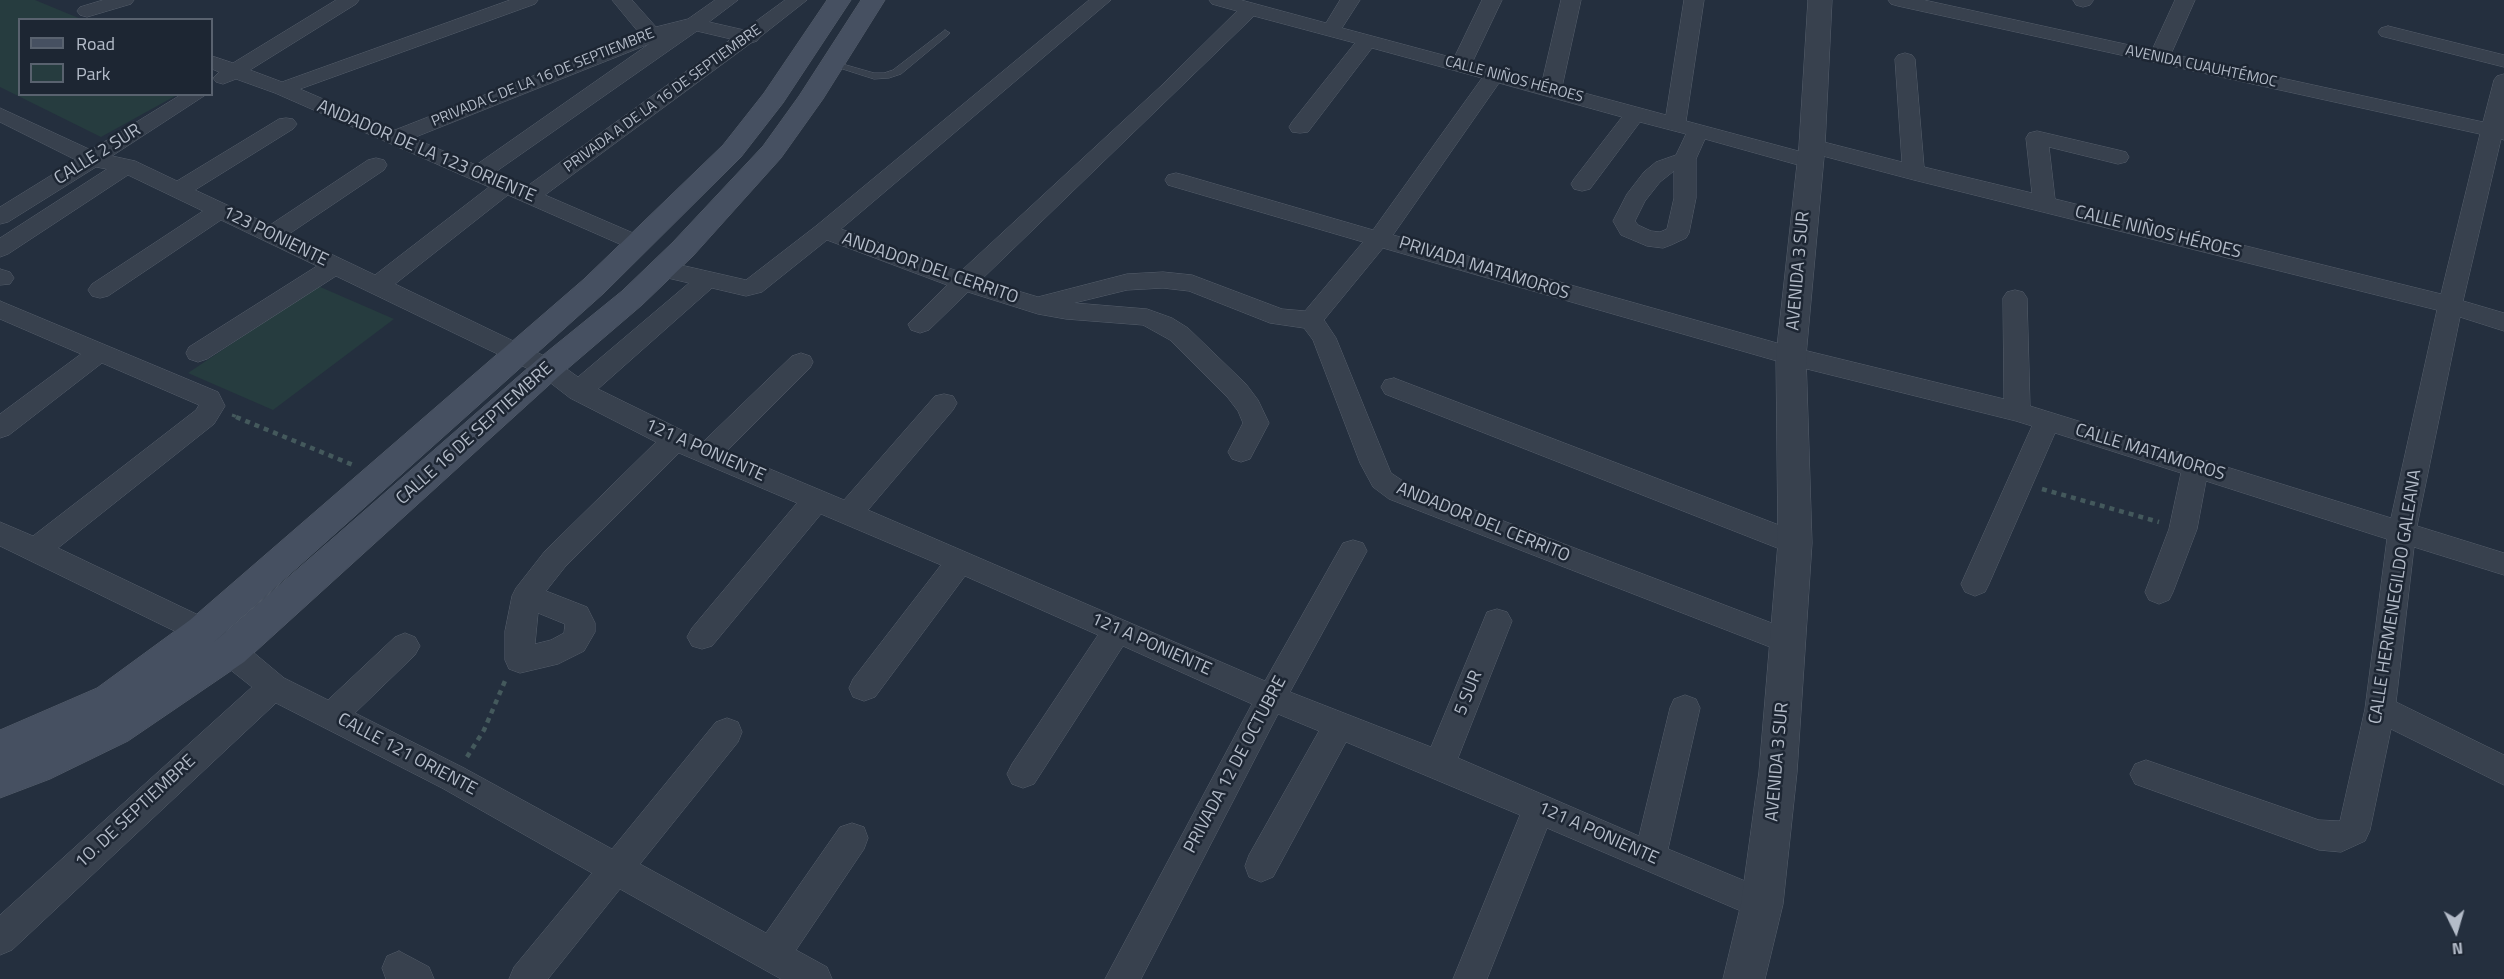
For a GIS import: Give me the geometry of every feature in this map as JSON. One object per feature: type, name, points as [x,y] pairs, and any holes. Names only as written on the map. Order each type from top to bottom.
[{"type":"main road","name":"CALLE 16 DE SEPTIEMBRE","points":[[0,748],[110,699],[203,631],[380,476],[639,244],[732,151],[774,98],[839,0]]},
{"type":"main road","name":"CALLE 16 DE SEPTIEMBRE","points":[[0,780],[115,729],[231,651],[548,368],[663,269],[772,152],[810,99],[873,0]]},
{"type":"street","points":[[103,18],[87,11],[124,0]]},
{"type":"street","points":[[213,84],[349,0]]},
{"type":"street","points":[[282,89],[528,0]]},
{"type":"street","points":[[622,0],[656,40]]},
{"type":"street","points":[[478,174],[656,40],[693,24],[728,0]]},
{"type":"street","name":"PRIVADA A DE LA 16 DE SEPTIEMBRE","points":[[528,196],[750,37],[797,0]]},
{"type":"street","points":[[663,269],[746,288],[754,286],[824,231],[1101,0]]},
{"type":"street","name":"CALLE NIÑOS HÉROES","points":[[1219,0],[1698,131],[1914,173],[2450,305],[2504,322]]},
{"type":"street","points":[[1331,30],[1350,0]]},
{"type":"street","points":[[1461,65],[1492,0]]},
{"type":"street","points":[[1551,89],[1571,0]]},
{"type":"street","points":[[1675,124],[1694,0]]},
{"type":"street","name":"AVENIDA 3 SUR","points":[[1744,979],[1762,904],[1778,772],[1795,543],[1791,357],[1810,153],[1820,0]]},
{"type":"street","name":"AVENIDA CUAUHTÉMOC","points":[[1898,0],[2498,132]]},
{"type":"street","points":[[2159,57],[2185,0]]},
{"type":"street","points":[[920,324],[1168,90],[1250,9]]},
{"type":"street","points":[[693,24],[750,37]]},
{"type":"street","points":[[2388,32],[2504,61]]},
{"type":"street","name":"PRIVADA C DE LA 16 DE SEPTIEMBRE","points":[[394,138],[656,40]]},
{"type":"street","points":[[1299,127],[1368,40]]},
{"type":"street","points":[[1905,59],[1914,173]]},
{"type":"street","name":"ANDADOR DE LA 123 ORIENTE","points":[[213,63],[282,89],[639,244]]},
{"type":"street","points":[[1311,320],[1378,238],[1495,74]]},
{"type":"street","name":"CALLE HERMENEGILDO GALEANA","points":[[2146,774],[2319,835],[2341,837],[2354,830],[2380,709],[2402,532],[2450,305],[2498,132],[2504,80]]},
{"type":"street","name":"CALLE 2 SUR","points":[[0,217],[194,96]]},
{"type":"street","points":[[1582,184],[1636,113]]},
{"type":"street","name":"123 PONIENTE","points":[[5,122],[91,159],[127,166],[548,368]]},
{"type":"street","points":[[178,190],[286,124]]},
{"type":"street","points":[[1685,159],[1698,131]]},
{"type":"street","points":[[2044,206],[2037,138],[2118,157]]},
{"type":"street","points":[[271,235],[376,165]]},
{"type":"street","points":[[0,249],[127,166]]},
{"type":"street","name":"PRIVADA MATAMOROS","points":[[1176,180],[1791,357]]},
{"type":"street","points":[[377,286],[504,187]]},
{"type":"street","points":[[100,290],[219,210]]},
{"type":"street","name":"ANDADOR DEL CERRITO","points":[[824,231],[965,283],[1038,306],[1079,293],[1128,282],[1163,280],[1192,283],[1279,317],[1311,320],[1324,338],[1373,463],[1382,480],[1399,492],[1788,642]]},
{"type":"street","points":[[198,353],[334,266]]},
{"type":"street","points":[[579,391],[707,280]]},
{"type":"street","points":[[2015,298],[2017,412]]},
{"type":"street","points":[[1038,306],[1066,311],[1147,317],[1179,334],[1237,391],[1249,407],[1256,423],[1241,452]]},
{"type":"street","points":[[0,309],[209,399],[212,406],[205,417],[36,550]]},
{"type":"street","points":[[0,428],[100,352]]},
{"type":"street","name":"CALLE MATAMOROS","points":[[1791,357],[2017,412],[2504,564]]},
{"type":"street","points":[[707,454],[801,362]]},
{"type":"street","name":"121 A PONIENTE","points":[[548,368],[579,391],[675,440],[960,561],[1271,698],[1440,765],[1650,858],[1762,904]]},
{"type":"street","points":[[1394,387],[1795,543]]},
{"type":"street","points":[[848,514],[944,403]]},
{"type":"street","points":[[1975,584],[2047,421]]},
{"type":"street","points":[[526,596],[577,616],[580,632],[574,642],[558,651],[520,660],[520,632],[526,596],[555,559],[675,440]]},
{"type":"street","points":[[2159,592],[2182,529],[2196,466]]},
{"type":"street","points":[[702,637],[816,500]]},
{"type":"street","name":"CALLE 121 ORIENTE","points":[[0,533],[203,631],[231,651],[273,687],[453,778],[815,979]]},
{"type":"street","name":"PRIVADA 12 DE OCTUBRE","points":[[1122,979],[1271,698],[1353,551]]},
{"type":"street","points":[[864,688],[960,561]]},
{"type":"street","name":"5 SUR","points":[[1440,765],[1497,621]]},
{"type":"street","points":[[1023,774],[1118,630]]},
{"type":"street","points":[[332,716],[405,646]]},
{"type":"street","name":"1O. DE SEPTIEMBRE","points":[[0,938],[273,687]]},
{"type":"street","points":[[1650,858],[1685,708]]},
{"type":"street","points":[[2380,709],[2504,771]]},
{"type":"street","points":[[1261,866],[1339,725]]},
{"type":"street","points":[[526,979],[727,732]]},
{"type":"street","points":[[1470,979],[1539,808]]},
{"type":"street","points":[[772,955],[852,838]]},
{"type":"lane","points":[[832,64],[874,76],[885,76],[897,72],[945,33]]},
{"type":"path","points":[[212,406],[380,476]]},
{"type":"path","points":[[2021,483],[2182,529]]},
{"type":"path","points":[[453,778],[484,730],[504,683],[520,660]]},
{"type":"green space","points":[[0,0],[35,0],[79,18],[18,18],[18,96],[0,87]]},
{"type":"green space","points":[[18,96],[175,96],[101,137]]},
{"type":"green space","points":[[318,286],[394,319],[273,410],[188,373]]}]
